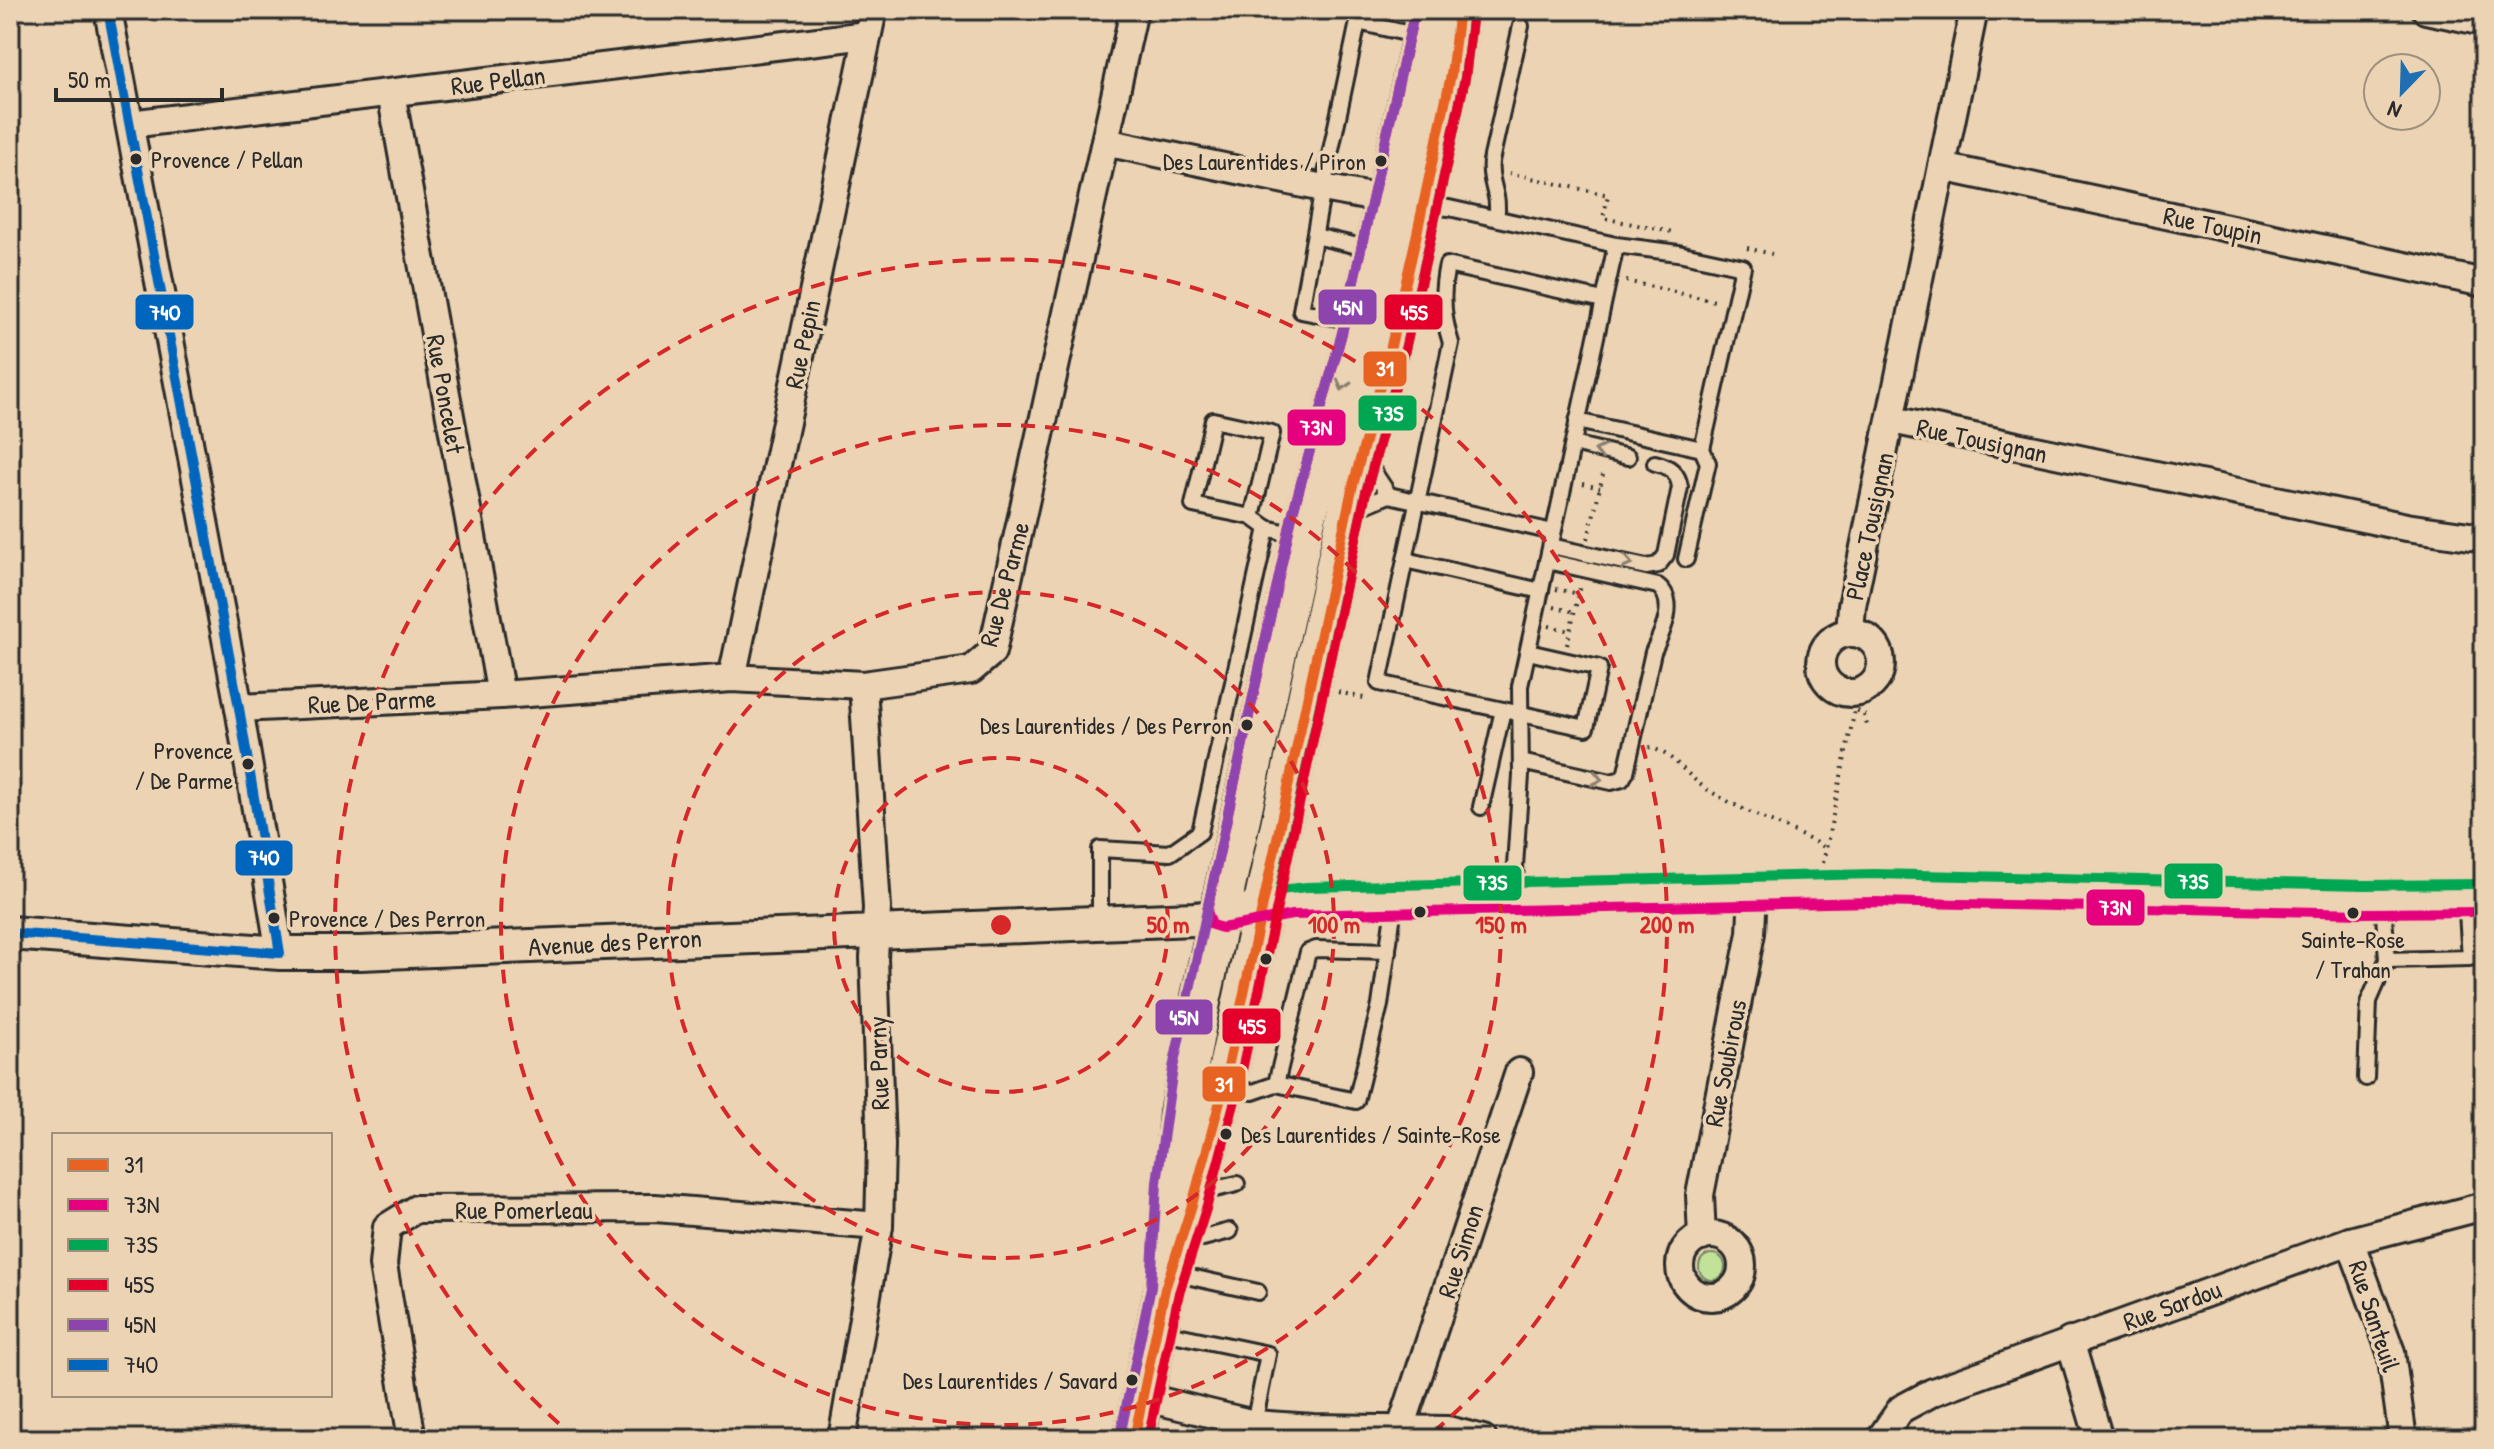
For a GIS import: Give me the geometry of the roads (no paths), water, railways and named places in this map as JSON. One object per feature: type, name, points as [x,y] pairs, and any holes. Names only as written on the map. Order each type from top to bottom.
[{"type":"main road","points":[[1134,1439],[1184,1189],[1187,1071],[1221,914],[1237,751],[1285,532],[1359,322],[1386,200],[1440,31]]},
{"type":"main road","points":[[1184,1189],[1224,1086],[1347,512],[1393,339],[1423,206],[1451,75],[1440,31]]},
{"type":"street","points":[[108,10],[239,708],[280,953]]},
{"type":"street","name":"Rue De Parme","points":[[239,708],[501,695],[732,678],[863,685],[971,670],[992,652],[1134,10]]},
{"type":"street","name":"Rue Tousignan","points":[[1974,10],[1892,420],[2406,527],[2484,538]]},
{"type":"street","points":[[2426,10],[2484,22]]},
{"type":"street","name":"Rue Pellan","points":[[130,124],[391,93],[870,23]]},
{"type":"street","name":"Rue Pepin","points":[[732,678],[870,23]]},
{"type":"street","name":"Rue Poncelet","points":[[391,93],[501,695]]},
{"type":"street","points":[[1105,142],[1423,206]]},
{"type":"street","name":"Rue Toupin","points":[[1942,167],[2484,283]]},
{"type":"street","name":"Place Tousignan","points":[[1850,633],[1852,606],[1892,420]]},
{"type":"street","name":"Rue Parny","points":[[842,1439],[879,1226],[881,1145],[874,958],[877,908],[863,685]]},
{"type":"street","name":"Avenue des Perron","points":[[10,933],[280,953],[375,952],[1199,919],[1291,901],[1753,890],[1959,889],[2383,900],[2475,898]]},
{"type":"street","name":"Rue Soubirous","points":[[1702,1237],[1700,1195],[1751,933],[1753,890]]},
{"type":"street","name":"Rue Simon","points":[[1400,1431],[1519,1072]]},
{"type":"street","name":"Rue Sardou","points":[[1880,1439],[1901,1409],[1933,1392],[2350,1241],[2484,1206]]},
{"type":"street","name":"Rue Pomerleau","points":[[412,1439],[383,1265],[387,1227],[416,1209],[655,1208],[879,1226]]},
{"type":"street","name":"Rue Santeuil","points":[[2350,1241],[2391,1352],[2403,1439]]},
{"type":"street","points":[[2070,1341],[2099,1439]]},
{"type":"street","points":[[1143,1397],[1254,1424],[1400,1431],[1448,1430],[1483,1439]]},
{"type":"lane","points":[[1359,322],[1301,311],[1358,22],[1440,31]]},
{"type":"lane","points":[[1496,218],[1499,203],[1490,177],[1491,161],[1521,26]]},
{"type":"lane","points":[[1423,206],[1743,267],[1702,449],[1708,463],[1686,559]]},
{"type":"lane","points":[[1315,236],[1375,250]]},
{"type":"lane","points":[[1517,896],[1515,866],[1521,762],[1520,686],[1616,245]]},
{"type":"lane","points":[[1528,652],[1599,668],[1586,728],[1379,683],[1451,343],[1442,292],[1447,265],[1603,300]]},
{"type":"lane","points":[[1252,517],[1272,433],[1213,420],[1193,505],[1252,517],[1285,532]]},
{"type":"lane","points":[[1577,421],[1702,449]]},
{"type":"lane","points":[[1573,444],[1628,457]]},
{"type":"lane","points":[[1361,452],[1389,495]]},
{"type":"lane","points":[[1550,546],[1646,567],[1658,565],[1666,555],[1680,487],[1678,477],[1671,469],[1655,463]]},
{"type":"lane","points":[[1347,512],[1389,495],[1417,502],[1550,546],[1658,586],[1666,592],[1668,607],[1661,637],[1653,652],[1624,776],[1615,782],[1521,762]]},
{"type":"lane","points":[[1405,560],[1541,591]]},
{"type":"lane","points":[[1481,807],[1503,710]]},
{"type":"lane","points":[[1100,921],[1100,849],[1170,853],[1200,832],[1237,751]]},
{"type":"lane","points":[[2387,960],[2470,958],[2475,898]]},
{"type":"lane","points":[[1224,1086],[1253,1092],[1276,1084],[1356,1101],[1380,1005],[1395,899]]},
{"type":"lane","points":[[2366,1078],[2369,1001],[2387,960],[2383,900]]},
{"type":"lane","points":[[1276,1084],[1308,952],[1316,949],[1388,951]]},
{"type":"lane","points":[[1184,1189],[1237,1184]]},
{"type":"lane","points":[[1176,1232],[1203,1238],[1230,1231]]},
{"type":"lane","points":[[1167,1277],[1258,1292]]},
{"type":"lane","points":[[1157,1331],[1268,1354],[1254,1424]]},
{"type":"place","name":"Provence / Pellan","points":[[136,159]]},
{"type":"place","name":"Des Laurentides / Piron","points":[[1381,161]]},
{"type":"place","name":"Des Laurentides / Des Perron","points":[[1247,725]]},
{"type":"place","name":"Provence / De Parme","points":[[248,764]]},
{"type":"place","name":"Sainte-Rose / Trahan","points":[[2353,913]]},
{"type":"place","name":"Provence / Des Perron","points":[[274,918]]},
{"type":"place","name":"Des Laurentides / Sainte-Rose","points":[[1226,1134]]},
{"type":"place","name":"Des Laurentides / Savard","points":[[1132,1380]]}]
